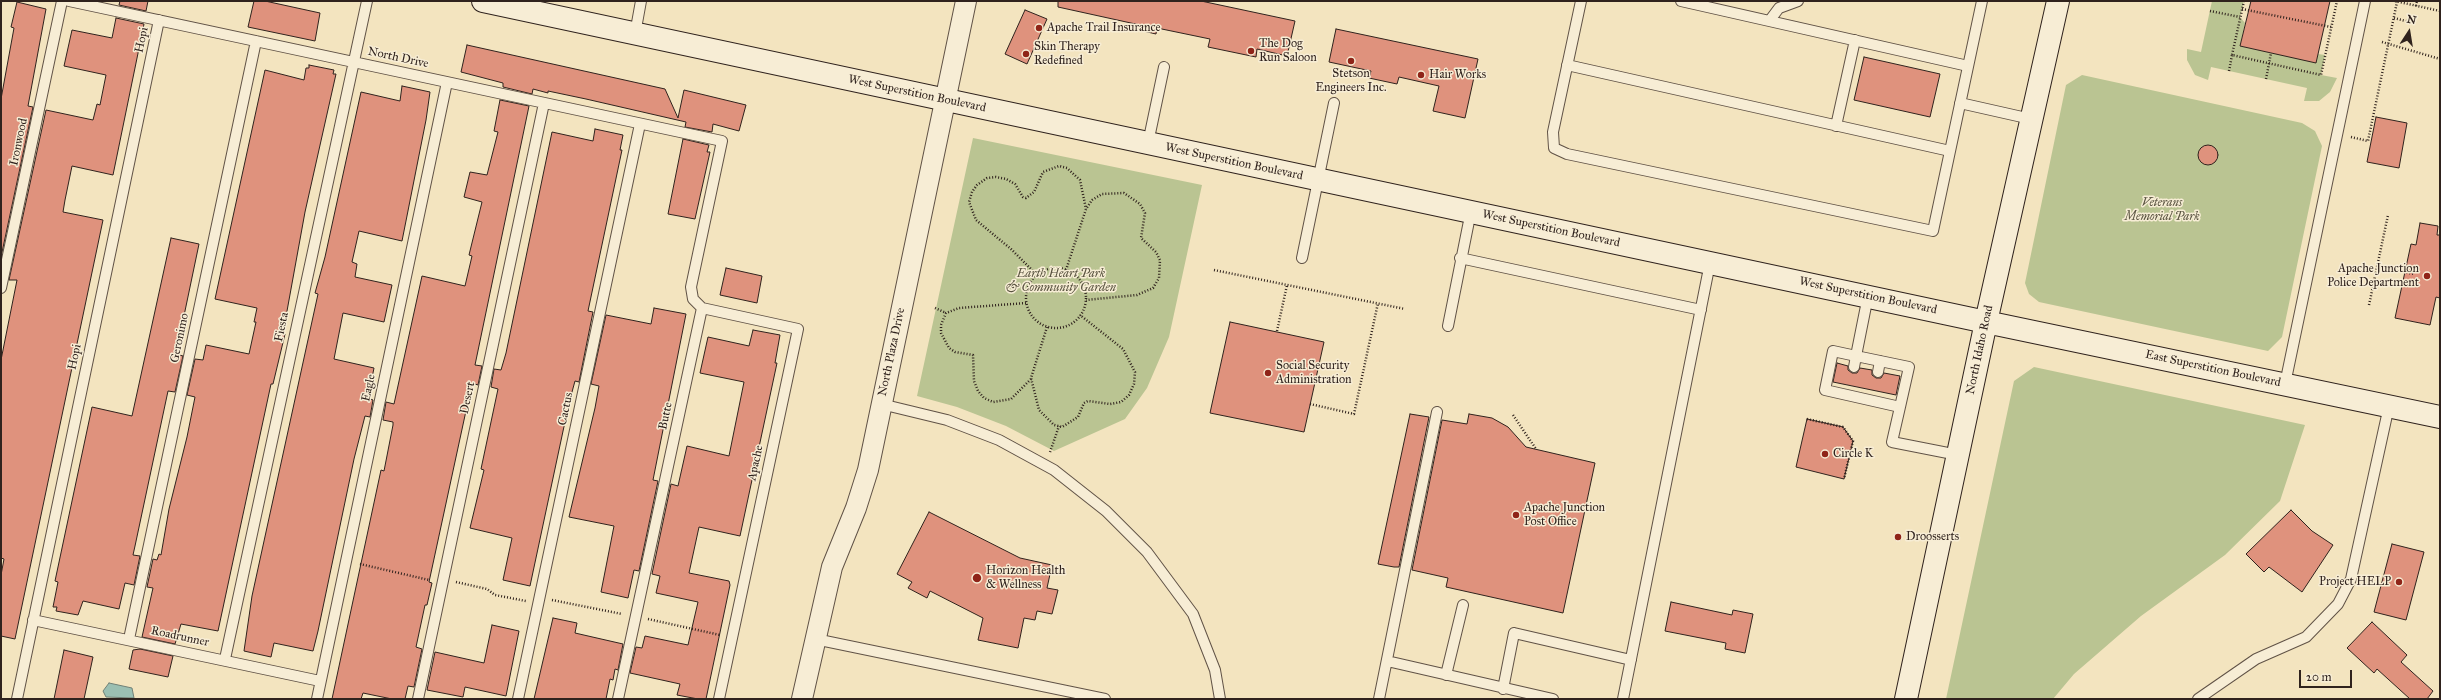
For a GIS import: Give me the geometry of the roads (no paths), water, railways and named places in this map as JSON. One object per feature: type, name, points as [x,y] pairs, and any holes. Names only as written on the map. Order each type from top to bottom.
[{"type":"main road","name":"West Superstition Boulevard","points":[[483,1],[1986,322]]},
{"type":"main road","name":"North Idaho Road","points":[[1906,699],[1986,322],[2058,1]]},
{"type":"main road","name":"East Superstition Boulevard","points":[[1986,322],[2440,417]]},
{"type":"street","name":"North Plaza Drive","points":[[803,699],[832,567],[856,508],[868,470],[944,100],[966,1]]},
{"type":"lane","name":"Ironwood","points":[[1,288],[62,1]]},
{"type":"lane","name":"North Drive","points":[[69,1],[722,141],[691,287],[693,299],[702,308]]},
{"type":"lane","name":"Fiesta","points":[[225,659],[367,1]]},
{"type":"lane","points":[[635,34],[640,1]]},
{"type":"lane","points":[[1581,1],[1553,132],[1554,148],[1567,154],[1933,231],[1982,1]]},
{"type":"lane","points":[[1681,1],[1968,66]]},
{"type":"lane","points":[[1770,20],[1779,8],[1798,1]]},
{"type":"lane","points":[[2285,384],[2366,1]]},
{"type":"lane","name":"Hopi","points":[[17,699],[159,20]]},
{"type":"lane","points":[[1836,126],[1855,40]]},
{"type":"lane","name":"Geronimo","points":[[129,640],[256,41]]},
{"type":"lane","points":[[1567,65],[1950,151]]},
{"type":"lane","points":[[1148,143],[1164,67]]},
{"type":"lane","name":"Eagle","points":[[317,699],[447,82]]},
{"type":"lane","name":"Desert","points":[[418,699],[544,103]]},
{"type":"lane","points":[[1302,258],[1334,103]]},
{"type":"lane","points":[[1960,103],[2031,119]]},
{"type":"lane","name":"Cactus","points":[[518,699],[640,124]]},
{"type":"lane","points":[[1448,326],[1460,258],[1471,211]]},
{"type":"lane","points":[[1460,258],[1701,310]]},
{"type":"lane","points":[[1623,699],[1710,263]]},
{"type":"lane","points":[[1854,367],[1868,296]]},
{"type":"lane","name":"Butte","points":[[618,699],[702,308]]},
{"type":"lane","name":"Apache","points":[[702,308],[798,329],[719,699]]},
{"type":"lane","points":[[1900,407],[1873,396],[1848,391],[1825,390],[1833,351],[1909,367],[1900,407],[1892,442],[1958,455]]},
{"type":"lane","points":[[1878,372],[1880,361]]},
{"type":"lane","points":[[881,404],[947,420],[999,440],[1044,464],[1106,511],[1147,552],[1192,614],[1215,670],[1220,699]]},
{"type":"lane","points":[[2198,699],[2256,659],[2306,636],[2338,604],[2351,579],[2389,406]]},
{"type":"lane","points":[[1379,699],[1437,412]]},
{"type":"lane","points":[[1446,675],[1463,605]]},
{"type":"lane","name":"Roadrunner","points":[[33,620],[225,659],[320,682]]},
{"type":"lane","points":[[1503,688],[1514,633],[1630,660]]},
{"type":"lane","points":[[815,639],[1105,699]]},
{"type":"lane","points":[[1387,661],[1553,699]]},
{"type":"water","points":[[109,683],[132,688],[134,698],[106,697],[103,691]]},
{"type":"place","name":"Apache Trail Insurance","points":[[1039,28]]},
{"type":"place","name":"The Dog Run Saloon","points":[[1251,51]]},
{"type":"place","name":"Skin Therapy Redefined","points":[[1026,54]]},
{"type":"place","name":"Stetson Engineers Inc.","points":[[1351,61]]},
{"type":"place","name":"Hair Works","points":[[1421,75]]},
{"type":"place","name":"Apache Junction Police Department","points":[[2427,276]]},
{"type":"place","name":"Social Security Administration","points":[[1268,373]]},
{"type":"place","name":"Circle K","points":[[1825,454]]},
{"type":"place","name":"Apache Junction Post Office","points":[[1516,515]]},
{"type":"place","name":"Droosserts","points":[[1898,537]]},
{"type":"place","name":"Horizon Health & Wellness","points":[[977,578]]},
{"type":"place","name":"Project HELP","points":[[2399,582]]},
{"type":"park label","name":"Veterans Memorial Park","points":[[2162,210]]},
{"type":"park label","name":"Earth Heart Park & Community Garden","points":[[1061,281]]}]
